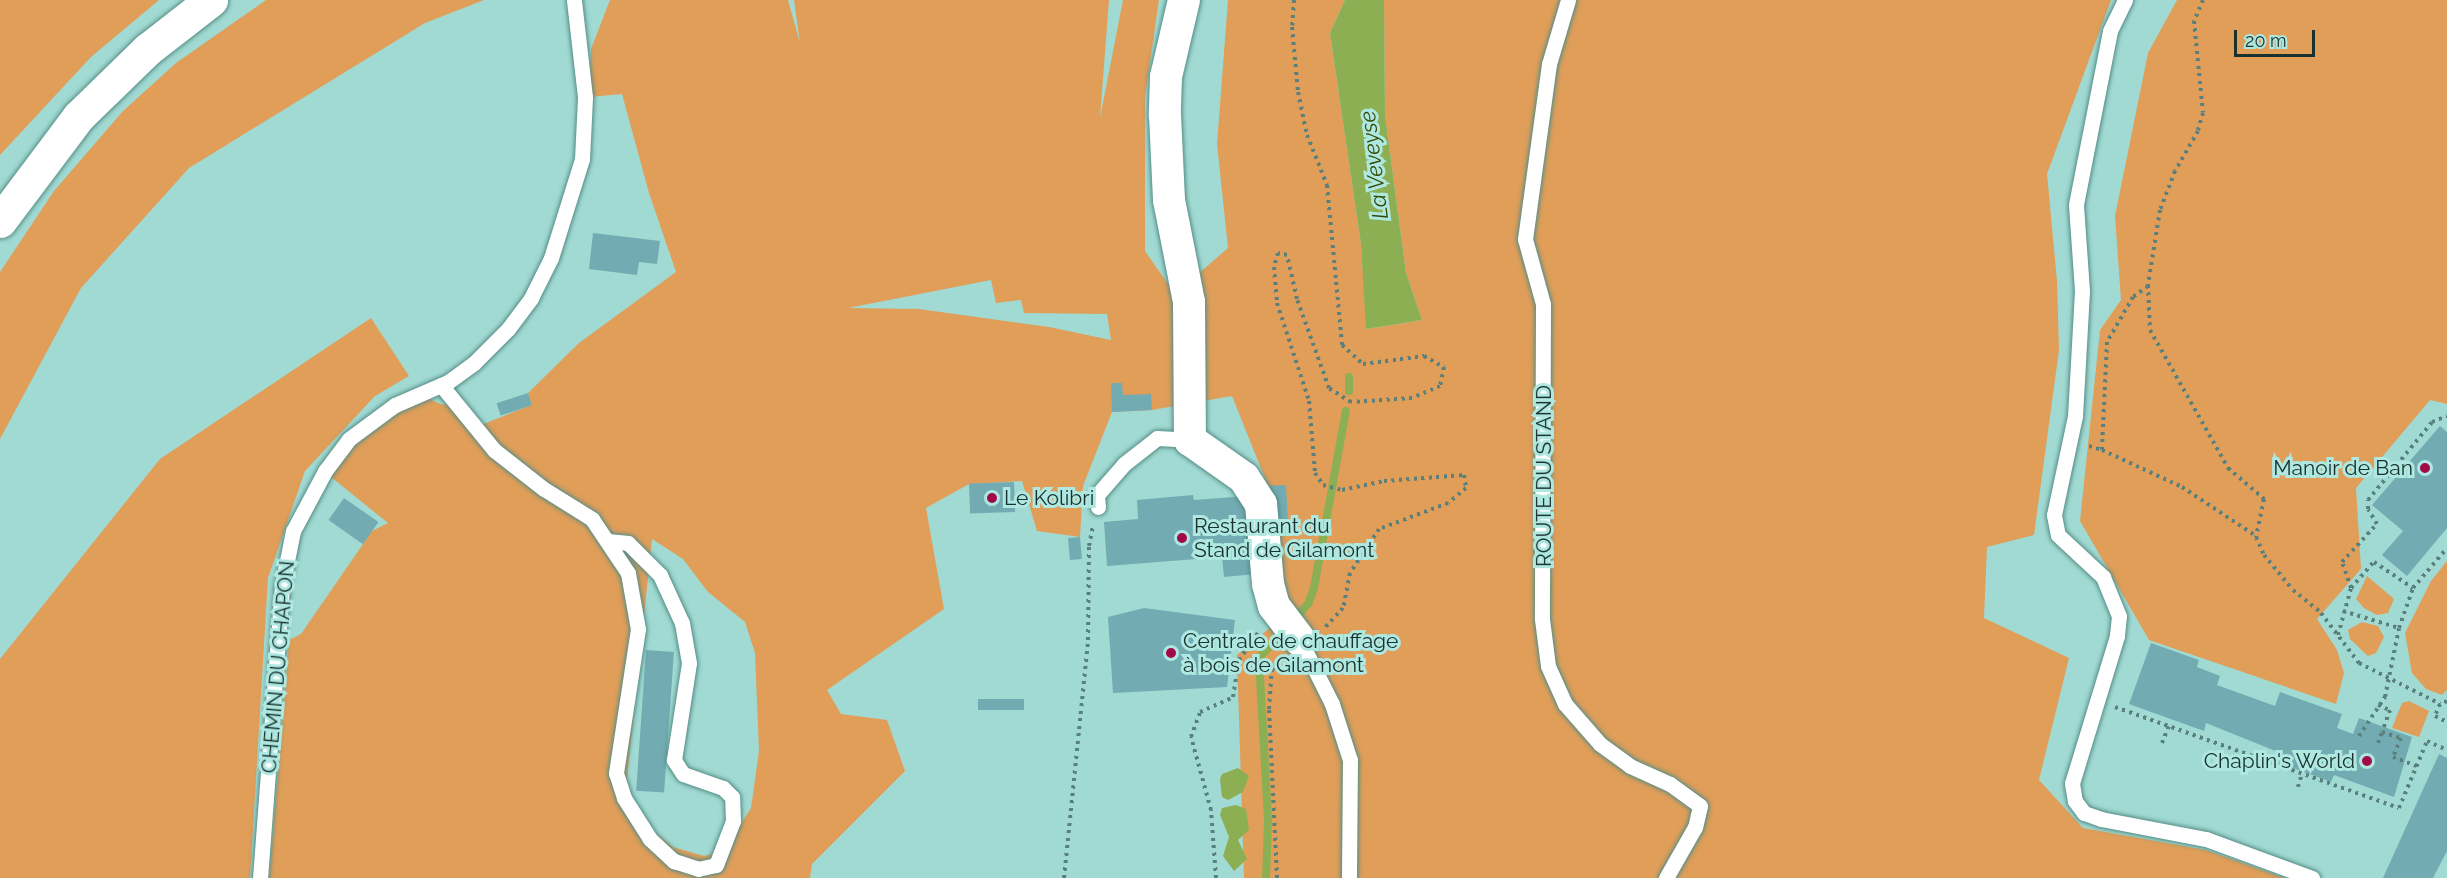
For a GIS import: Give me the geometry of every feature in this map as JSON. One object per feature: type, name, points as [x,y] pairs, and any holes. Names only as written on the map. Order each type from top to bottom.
[{"type":"main road","points":[[0,221],[78,117],[148,49],[211,0]]},
{"type":"street","points":[[1184,0],[1166,77],[1165,115],[1169,200],[1190,302],[1190,440],[1244,478],[1261,504],[1268,584],[1289,627]]},
{"type":"lane","name":"CHEMIN DU CHAPON","points":[[260,878],[282,586],[293,531],[325,471],[349,440],[395,405],[441,385],[474,363],[520,315],[551,258],[571,201],[585,138],[585,97],[574,0]]},
{"type":"lane","name":"ROUTE DU STAND","points":[[1568,0],[1549,64],[1525,239],[1543,304],[1542,619],[1548,666],[1565,704],[1600,744],[1630,766],[1670,784],[1700,806],[1695,827],[1666,878]]},
{"type":"lane","points":[[2125,0],[2110,31],[2076,205],[2082,291],[2074,416],[2054,515],[2058,535],[2103,577],[2115,598],[2119,616],[2117,636],[2072,783],[2075,801],[2084,813],[2206,839],[2312,878]]},
{"type":"lane","points":[[441,385],[494,450],[544,489],[592,519],[628,573],[638,629],[616,773],[624,798],[650,839],[674,861],[698,869],[716,865],[733,821],[732,797],[723,788],[683,774],[674,760],[689,663],[682,623],[660,575],[628,543],[608,541]]},
{"type":"lane","points":[[1098,507],[1097,495],[1124,464],[1157,438],[1190,440]]},
{"type":"lane","points":[[1289,627],[1332,704],[1350,760],[1349,878]]},
{"type":"path","points":[[1216,878],[1211,810],[1191,737],[1200,712],[1233,697],[1239,660],[1251,639],[1289,627],[1329,625],[1343,608],[1350,573],[1379,529],[1448,503],[1466,488],[1464,475],[1384,481],[1342,490],[1323,485],[1315,473],[1309,401],[1277,303],[1274,267],[1278,253],[1287,255],[1297,299],[1329,388],[1351,402],[1412,398],[1440,386],[1444,367],[1424,356],[1363,364],[1342,345],[1327,186],[1307,135],[1298,92],[1294,0]]},
{"type":"path","points":[[2204,0],[2194,21],[2203,113],[2198,132],[2175,171],[2160,210],[2148,285],[2150,330],[2228,468],[2264,499],[2256,537]]},
{"type":"path","points":[[2148,285],[2133,297],[2107,342],[2102,450],[2182,487],[2256,537],[2264,555],[2293,590],[2321,613],[2360,663],[2440,704]]},
{"type":"path","points":[[2351,588],[2342,562],[2377,524],[2368,509],[2368,500],[2432,422],[2447,416]]},
{"type":"path","points":[[1064,878],[1090,622],[1089,546],[1098,507]]},
{"type":"path","points":[[2359,736],[2385,697],[2399,628],[2413,588],[2447,548]]},
{"type":"path","points":[[2338,635],[2351,588],[2374,562],[2413,588]]},
{"type":"path","points":[[2343,611],[2399,628]]},
{"type":"path","points":[[1277,878],[1269,709],[1272,670],[1289,627]]},
{"type":"path","points":[[2097,700],[2399,808],[2427,741],[2447,750]]},
{"type":"path","points":[[2447,701],[2440,704],[2435,716],[2447,722]]},
{"type":"path","points":[[2378,705],[2390,710],[2378,743]]},
{"type":"path","points":[[2162,742],[2169,726]]},
{"type":"path","points":[[2382,732],[2401,738],[2393,757],[2416,766]]},
{"type":"path","points":[[2232,765],[2237,750]]},
{"type":"path","points":[[2298,787],[2302,774]]},
{"type":"shaded area","points":[[0,0],[159,0],[91,57],[0,155]]},
{"type":"shaded area","points":[[266,0],[484,0],[425,23],[189,168],[81,288],[0,439],[0,272],[54,191],[123,111],[176,63]]},
{"type":"shaded area","points":[[610,0],[788,0],[800,43],[794,0],[1109,0],[1100,118],[1123,0],[1159,0],[1145,97],[1145,251],[1175,294],[1228,248],[1217,144],[1228,0],[1345,0],[1330,33],[1361,244],[1367,329],[1422,320],[1406,273],[1385,116],[1384,0],[2111,0],[2047,174],[2057,281],[2059,350],[2034,535],[1987,547],[1984,618],[2069,658],[2039,780],[2083,828],[2206,850],[2285,878],[1244,878],[1237,655],[1272,626],[1268,486],[1232,396],[1152,410],[1112,412],[1083,486],[1080,537],[1037,531],[1022,481],[969,484],[926,508],[944,609],[827,690],[841,714],[887,720],[905,771],[812,864],[810,878],[269,878],[289,640],[301,634],[372,531],[388,523],[326,473],[349,441],[422,395],[440,404],[451,405],[476,427],[531,405],[528,393],[579,343],[676,272],[649,193],[622,94],[589,97],[591,49]],"holes":[[[991,280],[996,303],[1021,300],[1024,313],[1107,314],[1111,340],[1049,327],[919,309],[848,308]],[[652,539],[683,559],[708,592],[745,622],[755,653],[759,751],[751,808],[730,841],[718,852],[704,856],[673,847],[646,825],[630,795],[627,779]]]},
{"type":"shaded area","points":[[2177,0],[2447,0],[2447,404],[2430,400],[2356,488],[2361,569],[2317,619],[2337,650],[2344,673],[2336,704],[2149,640],[2080,521],[2100,330],[2121,300],[2115,216],[2148,53]]},
{"type":"shaded area","points":[[371,318],[409,376],[375,396],[305,471],[268,578],[250,878],[0,878],[0,659],[160,459]]},
{"type":"shaded area","points":[[2447,561],[2447,690],[2442,695],[2426,689],[2412,673],[2405,633],[2431,581]]},
{"type":"shaded area","points":[[2367,576],[2394,599],[2388,613],[2377,615],[2364,608],[2356,599]]},
{"type":"shaded area","points":[[2362,622],[2378,626],[2384,637],[2376,653],[2368,656],[2350,639],[2348,630]]},
{"type":"shaded area","points":[[2409,701],[2429,711],[2419,737],[2392,728],[2402,703]]},
{"type":"water","name":"La Veveyse","points":[[1345,0],[1384,0],[1385,116],[1406,273],[1422,320],[1366,329],[1361,244],[1330,33]]},
{"type":"water","points":[[1238,768],[1249,776],[1243,792],[1228,800],[1222,797],[1220,779],[1222,774]]},
{"type":"water","points":[[1236,805],[1246,809],[1249,830],[1238,840],[1247,859],[1234,871],[1223,856],[1229,837],[1220,815],[1222,808]]},
{"type":"building","points":[[593,233],[660,241],[657,264],[639,262],[637,275],[589,269]]},
{"type":"building","points":[[1111,383],[1122,383],[1123,395],[1151,394],[1152,410],[1112,412]]},
{"type":"building","points":[[528,393],[532,405],[501,416],[497,403]]},
{"type":"building","name":"Manoir de Ban","points":[[2440,426],[2447,432],[2447,528],[2407,576],[2382,555],[2403,531],[2372,505]]},
{"type":"building","name":"Le Kolibri","points":[[1014,482],[1015,512],[970,514],[969,484]]},
{"type":"building","points":[[1286,485],[1288,528],[1270,529],[1268,486]]},
{"type":"building","name":"Restaurant du Stand de Gilamont","points":[[1193,495],[1194,500],[1248,496],[1256,574],[1224,577],[1222,557],[1107,566],[1104,522],[1138,519],[1137,500]]},
{"type":"building","points":[[344,498],[378,522],[363,544],[329,520]]},
{"type":"building","points":[[1080,537],[1082,559],[1070,560],[1068,538]]},
{"type":"building","name":"Centrale de chauffage à bois de Gilamont","points":[[1144,608],[1235,620],[1227,687],[1113,693],[1108,617]]},
{"type":"building","name":"Chaplin's World","points":[[2151,643],[2199,660],[2197,667],[2220,676],[2217,685],[2275,706],[2280,692],[2342,714],[2337,728],[2353,734],[2359,718],[2412,737],[2394,797],[2334,775],[2331,782],[2275,761],[2278,752],[2206,723],[2204,731],[2129,704]]},
{"type":"building","points":[[646,650],[674,652],[664,793],[636,791]]},
{"type":"building","points":[[978,699],[1024,699],[1024,710],[978,710]]},
{"type":"building","points":[[2439,754],[2447,758],[2447,851],[2433,878],[2383,878]]},
{"type":"waterway","points":[[1349,377],[1349,391]]},
{"type":"waterway","points":[[1266,878],[1268,820],[1259,658],[1308,604],[1314,588],[1346,411]]},
{"type":"place","name":"Manoir de Ban","points":[[2425,468]]},
{"type":"place","name":"Le Kolibri","points":[[992,498]]},
{"type":"place","name":"Restaurant du Stand de Gilamont","points":[[1182,538]]},
{"type":"place","name":"Centrale de chauffage à bois de Gilamont","points":[[1171,653]]},
{"type":"place","name":"Chaplin's World","points":[[2367,761]]}]
